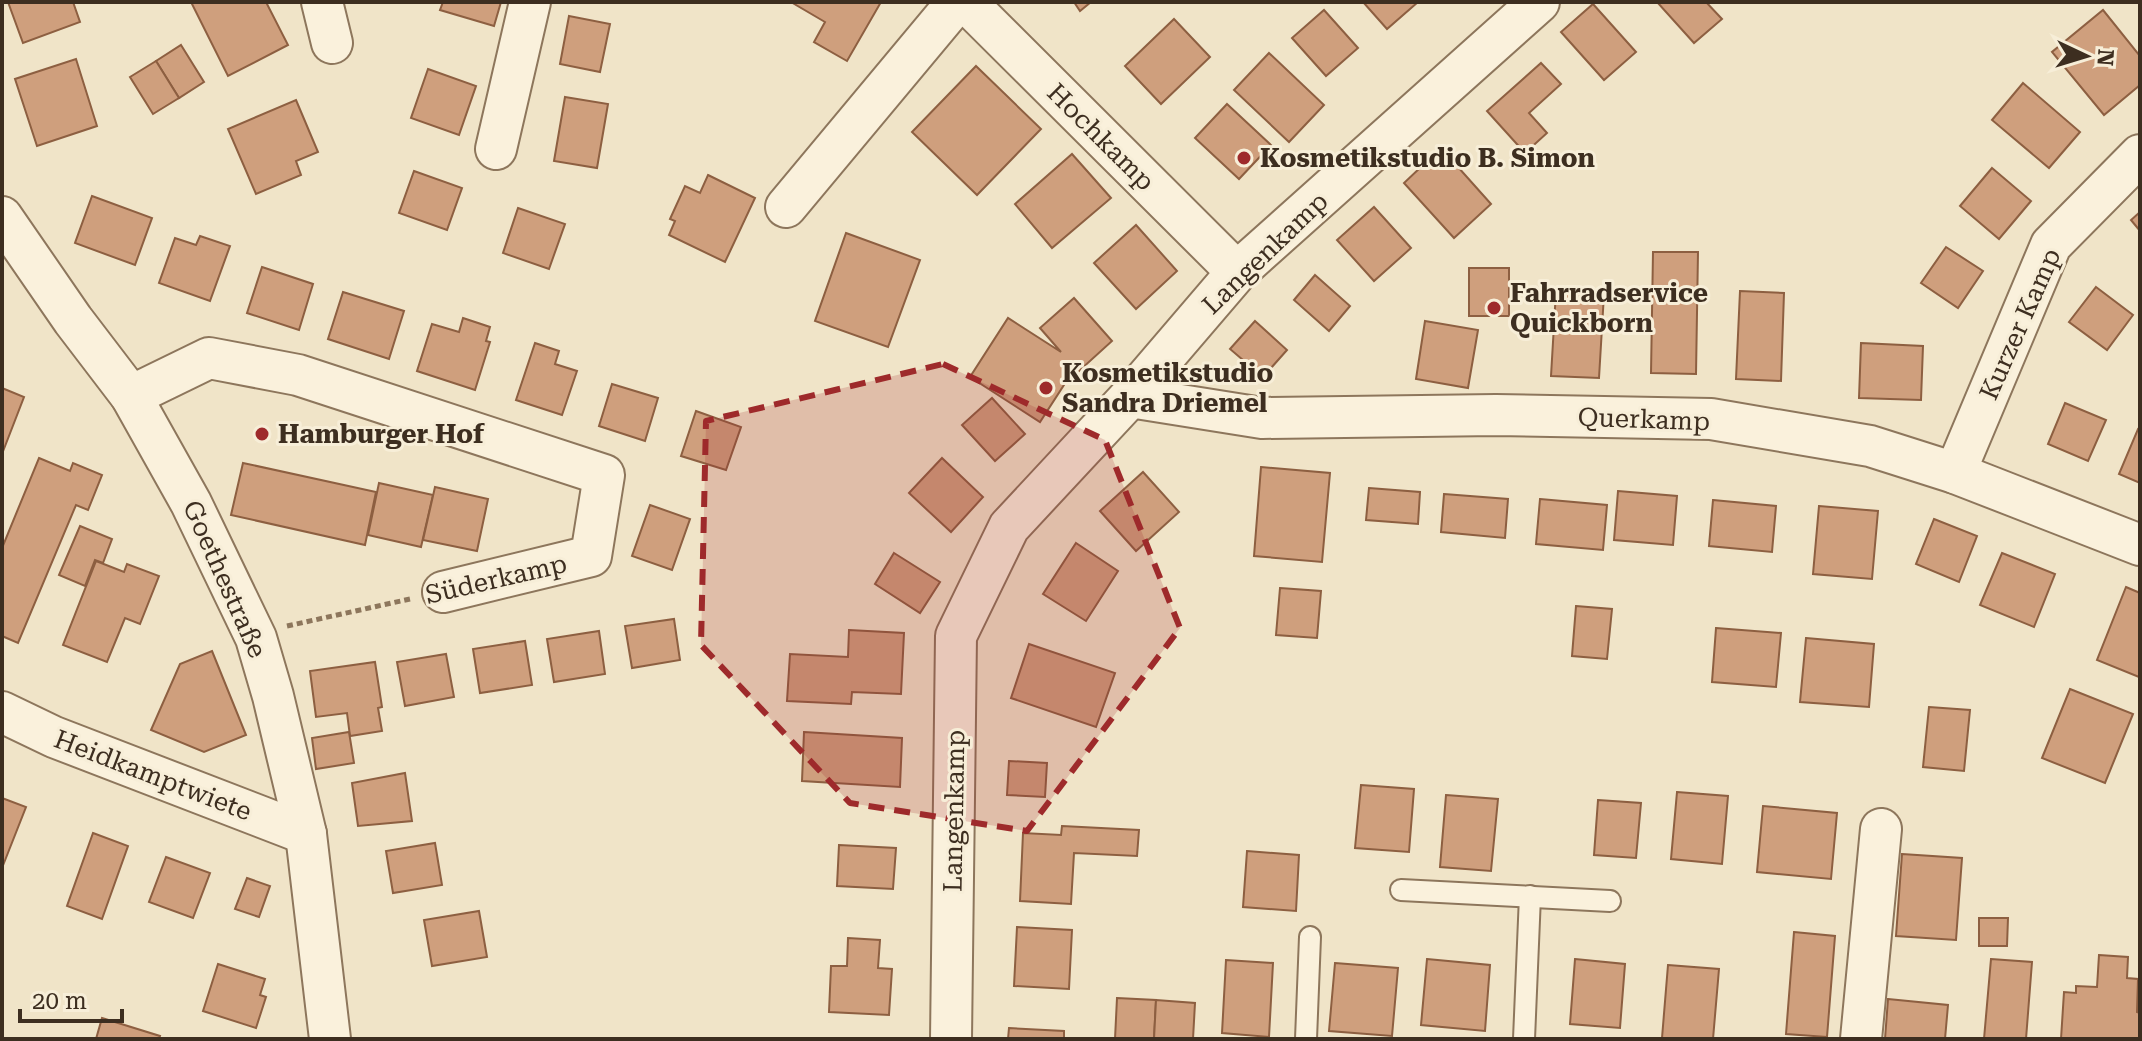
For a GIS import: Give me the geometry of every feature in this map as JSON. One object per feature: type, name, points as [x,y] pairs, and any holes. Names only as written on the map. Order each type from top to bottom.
[{"type":"street","points":[[322,2],[332,43]]},
{"type":"street","points":[[496,149],[530,2]]},
{"type":"street","points":[[786,207],[957,2]]},
{"type":"street","name":"Hochkamp","points":[[966,2],[1237,272]]},
{"type":"street","name":"Langenkamp","points":[[951,1039],[956,636],[1009,527],[1130,397],[1237,272],[1539,2]]},
{"type":"street","name":"Kurzer Kamp","points":[[1955,473],[2051,245],[2140,155]]},
{"type":"street","name":"Goethestraße","points":[[2,217],[73,320],[131,396],[191,503],[256,638],[306,834],[330,1039]]},
{"type":"street","name":"Süderkamp","points":[[131,396],[209,358],[298,375],[604,475],[591,556],[443,592]]},
{"type":"street","name":"Querkamp","points":[[1130,397],[1262,418],[1496,415],[1711,419],[1870,446],[1955,473],[2140,545]]},
{"type":"street","name":"Heidkamptwiete","points":[[2,712],[54,737],[306,834]]},
{"type":"street","points":[[1861,1039],[1881,829]]},
{"type":"lane","points":[[1401,890],[1610,901]]},
{"type":"lane","points":[[1524,1039],[1530,896]]},
{"type":"lane","points":[[1306,1039],[1310,937]]},
{"type":"path","name":"Süderkamp","points":[[256,638],[291,624],[443,592]]},
{"type":"highlighted area","points":[[943,364],[1105,440],[1180,628],[1027,831],[850,803],[701,645],[706,421]]},
{"type":"building","points":[[8,2],[73,2],[80,22],[23,43]]},
{"type":"building","points":[[191,2],[266,2],[288,45],[228,76]]},
{"type":"building","points":[[443,2],[501,2],[494,26],[440,10]]},
{"type":"building","points":[[791,2],[881,2],[847,61],[814,42],[825,22]]},
{"type":"building","points":[[1074,2],[1091,2],[1080,11]]},
{"type":"building","points":[[1363,2],[1418,2],[1387,29]]},
{"type":"building","points":[[1657,2],[1706,2],[1722,19],[1694,43]]},
{"type":"building","points":[[1593,4],[1636,52],[1604,80],[1561,32]]},
{"type":"building","points":[[1324,10],[1358,48],[1326,76],[1292,38]]},
{"type":"building","points":[[2103,10],[2140,56],[2140,85],[2104,115],[2052,52]]},
{"type":"building","points":[[569,16],[610,24],[600,72],[560,64]]},
{"type":"building","points":[[1174,19],[1210,57],[1161,104],[1125,66]]},
{"type":"building","points":[[181,45],[204,82],[179,98],[156,61]]},
{"type":"building","points":[[1269,53],[1324,105],[1289,142],[1234,90]]},
{"type":"building","points":[[76,59],[97,126],[37,146],[15,79]]},
{"type":"building","points":[[156,61],[179,98],[153,114],[130,77]]},
{"type":"building","points":[[1541,63],[1561,84],[1529,113],[1547,133],[1525,153],[1487,111]]},
{"type":"building","points":[[976,66],[1041,129],[977,195],[912,132]]},
{"type":"building","points":[[428,69],[476,86],[459,135],[411,118]]},
{"type":"building","points":[[2023,83],[2080,132],[2049,168],[1992,120]]},
{"type":"building","points":[[565,97],[608,104],[597,168],[554,161]]},
{"type":"building","points":[[296,100],[318,152],[296,161],[301,175],[256,194],[228,129]]},
{"type":"building","points":[[1227,104],[1271,145],[1239,179],[1195,138]]},
{"type":"building","points":[[1441,148],[1491,204],[1454,238],[1404,183]]},
{"type":"building","points":[[1072,154],[1111,198],[1052,248],[1015,204]]},
{"type":"building","points":[[1992,168],[2031,201],[1999,239],[1960,206]]},
{"type":"building","points":[[414,171],[462,188],[447,230],[399,213]]},
{"type":"building","points":[[708,175],[755,198],[725,262],[669,235],[675,221],[670,219],[685,186],[700,193]]},
{"type":"building","points":[[92,196],[152,218],[135,265],[75,243]]},
{"type":"building","points":[[1374,207],[1411,248],[1374,281],[1337,240]]},
{"type":"building","points":[[518,208],[565,224],[549,269],[503,253]]},
{"type":"building","points":[[2140,212],[2140,231],[2131,220]]},
{"type":"building","points":[[1136,225],[1177,271],[1136,309],[1094,263]]},
{"type":"building","points":[[846,233],[920,260],[888,347],[815,321]]},
{"type":"building","points":[[200,236],[230,246],[210,301],[159,283],[175,238],[196,245]]},
{"type":"building","points":[[1946,247],[1983,271],[1958,308],[1921,283]]},
{"type":"building","points":[[1653,252],[1698,252],[1696,374],[1651,373]]},
{"type":"building","points":[[262,267],[313,284],[299,330],[247,313]]},
{"type":"building","points":[[1469,268],[1509,268],[1509,316],[1469,316]]},
{"type":"building","points":[[1315,275],[1350,306],[1329,331],[1294,300]]},
{"type":"building","points":[[2096,287],[2133,315],[2107,350],[2069,322]]},
{"type":"building","points":[[1556,291],[1604,294],[1599,378],[1551,376]]},
{"type":"building","points":[[1740,291],[1784,293],[1781,381],[1736,379]]},
{"type":"building","points":[[343,292],[404,311],[389,359],[328,339]]},
{"type":"building","points":[[1074,298],[1112,341],[1079,371],[1075,368],[1040,422],[970,377],[1008,318],[1061,352],[1040,328]]},
{"type":"building","points":[[463,318],[490,327],[486,341],[490,342],[475,390],[417,371],[432,324],[459,332]]},
{"type":"building","points":[[1255,321],[1287,350],[1263,377],[1230,349]]},
{"type":"building","points":[[1425,321],[1478,330],[1468,388],[1416,379]]},
{"type":"building","points":[[535,343],[559,351],[555,364],[577,371],[562,415],[516,400]]},
{"type":"building","points":[[1861,343],[1923,346],[1921,400],[1859,398]]},
{"type":"building","points":[[612,384],[658,398],[645,441],[599,426]]},
{"type":"building","points":[[2,388],[24,397],[2,454]]},
{"type":"building","points":[[992,398],[1025,434],[995,461],[962,425]]},
{"type":"building","points":[[2065,403],[2106,420],[2088,461],[2048,444]]},
{"type":"building","points":[[696,411],[741,427],[726,470],[681,456]]},
{"type":"building","points":[[2140,430],[2140,483],[2119,474]]},
{"type":"building","points":[[39,458],[70,471],[73,463],[102,475],[88,510],[76,505],[18,643],[2,636],[2,548]]},
{"type":"building","points":[[942,458],[983,497],[951,532],[909,493]]},
{"type":"building","points":[[243,463],[376,492],[365,545],[231,515]]},
{"type":"building","points":[[1261,467],[1330,473],[1322,562],[1254,556]]},
{"type":"building","points":[[1143,472],[1179,512],[1136,551],[1100,511]]},
{"type":"building","points":[[379,483],[433,495],[421,547],[368,535]]},
{"type":"building","points":[[435,487],[488,499],[477,551],[423,540]]},
{"type":"building","points":[[1369,488],[1420,492],[1418,524],[1366,520]]},
{"type":"building","points":[[1618,491],[1677,496],[1673,545],[1614,540]]},
{"type":"building","points":[[1444,494],[1508,499],[1505,538],[1441,532]]},
{"type":"building","points":[[1540,499],[1607,505],[1603,550],[1536,544]]},
{"type":"building","points":[[1713,500],[1776,506],[1772,552],[1709,546]]},
{"type":"building","points":[[650,505],[690,519],[672,570],[632,556]]},
{"type":"building","points":[[1819,506],[1878,511],[1872,579],[1813,574]]},
{"type":"building","points":[[1934,519],[1977,536],[1959,582],[1916,564]]},
{"type":"building","points":[[80,526],[112,539],[103,563],[95,560],[85,586],[59,575]]},
{"type":"building","points":[[1076,543],[1118,571],[1086,621],[1043,594]]},
{"type":"building","points":[[894,553],[940,582],[920,613],[875,584]]},
{"type":"building","points":[[2002,553],[2055,574],[2034,627],[1980,605]]},
{"type":"building","points":[[96,561],[124,572],[127,564],[159,576],[140,624],[125,618],[107,662],[63,645]]},
{"type":"building","points":[[2126,587],[2140,593],[2139,677],[2097,660]]},
{"type":"building","points":[[1280,588],[1321,591],[1317,638],[1276,635]]},
{"type":"building","points":[[1576,606],[1612,609],[1607,659],[1572,656]]},
{"type":"building","points":[[674,619],[680,660],[632,668],[625,626]]},
{"type":"building","points":[[1716,628],[1781,633],[1776,687],[1712,682]]},
{"type":"building","points":[[849,630],[904,633],[901,694],[852,692],[851,704],[787,701],[790,654],[848,657]]},
{"type":"building","points":[[599,631],[605,674],[554,682],[547,639]]},
{"type":"building","points":[[1806,638],[1874,644],[1869,707],[1800,702]]},
{"type":"building","points":[[525,641],[532,685],[480,693],[473,649]]},
{"type":"building","points":[[1029,644],[1115,673],[1096,727],[1011,698]]},
{"type":"building","points":[[212,651],[246,735],[204,752],[151,730],[180,664]]},
{"type":"building","points":[[446,654],[454,697],[405,706],[397,662]]},
{"type":"building","points":[[375,662],[382,707],[378,708],[382,731],[350,736],[347,713],[316,717],[310,671]]},
{"type":"building","points":[[2070,689],[2133,714],[2105,783],[2042,758]]},
{"type":"building","points":[[1929,707],[1970,710],[1964,771],[1923,767]]},
{"type":"building","points":[[349,732],[354,763],[316,769],[312,738]]},
{"type":"building","points":[[804,732],[902,738],[900,787],[802,781]]},
{"type":"building","points":[[1009,761],[1047,763],[1045,797],[1007,795]]},
{"type":"building","points":[[405,773],[412,821],[358,826],[352,783]]},
{"type":"building","points":[[1361,785],[1414,789],[1409,852],[1355,848]]},
{"type":"building","points":[[1677,792],[1728,796],[1722,864],[1671,859]]},
{"type":"building","points":[[1446,795],[1498,799],[1491,871],[1440,867]]},
{"type":"building","points":[[2,798],[26,807],[2,868]]},
{"type":"building","points":[[1598,800],[1641,803],[1636,858],[1594,855]]},
{"type":"building","points":[[1763,806],[1837,813],[1831,879],[1757,872]]},
{"type":"building","points":[[1062,826],[1139,830],[1137,856],[1074,853],[1071,904],[1020,901],[1023,833],[1061,835]]},
{"type":"building","points":[[93,833],[128,846],[102,919],[67,906]]},
{"type":"building","points":[[435,843],[442,885],[393,893],[386,851]]},
{"type":"building","points":[[839,845],[896,848],[893,889],[837,886]]},
{"type":"building","points":[[1247,851],[1299,855],[1296,911],[1243,907]]},
{"type":"building","points":[[1902,854],[1962,858],[1956,940],[1896,936]]},
{"type":"building","points":[[166,857],[210,873],[193,918],[149,902]]},
{"type":"building","points":[[247,878],[270,886],[259,917],[235,909]]},
{"type":"building","points":[[479,911],[487,957],[432,966],[424,920]]},
{"type":"building","points":[[1979,918],[2008,918],[2007,946],[1979,946]]},
{"type":"building","points":[[1017,927],[1072,930],[1069,989],[1014,986]]},
{"type":"building","points":[[1794,932],[1835,936],[1827,1037],[1786,1034]]},
{"type":"building","points":[[848,938],[880,940],[878,968],[892,969],[889,1015],[829,1012],[831,966],[847,966]]},
{"type":"building","points":[[2099,955],[2128,957],[2127,978],[2138,979],[2140,1039],[2061,1039],[2064,992],[2076,993],[2076,986],[2097,987]]},
{"type":"building","points":[[1427,959],[1490,965],[1485,1031],[1421,1025]]},
{"type":"building","points":[[1575,959],[1625,964],[1620,1028],[1570,1024]]},
{"type":"building","points":[[1991,959],[2032,962],[2026,1039],[1984,1039]]},
{"type":"building","points":[[1226,960],[1273,963],[1269,1037],[1222,1033]]},
{"type":"building","points":[[1335,963],[1398,968],[1392,1036],[1329,1031]]},
{"type":"building","points":[[218,964],[265,979],[260,995],[266,997],[256,1028],[203,1011]]},
{"type":"building","points":[[1668,965],[1719,969],[1713,1039],[1662,1038]]},
{"type":"building","points":[[1117,998],[1156,1000],[1154,1039],[1115,1039]]},
{"type":"building","points":[[1888,999],[1948,1005],[1945,1039],[1885,1039]]},
{"type":"building","points":[[1156,1000],[1195,1003],[1193,1039],[1154,1039]]},
{"type":"building","points":[[102,1018],[160,1036],[159,1039],[96,1039]]},
{"type":"building","points":[[1009,1028],[1064,1031],[1064,1039],[1008,1039]]},
{"type":"place","name":"Kosmetikstudio B. Simon","points":[[1244,158]]},
{"type":"place","name":"Fahrradservice Quickborn","points":[[1494,308]]},
{"type":"place","name":"Kosmetikstudio Sandra Driemel","points":[[1046,388]]},
{"type":"place","name":"Hamburger Hof","points":[[262,434]]}]
